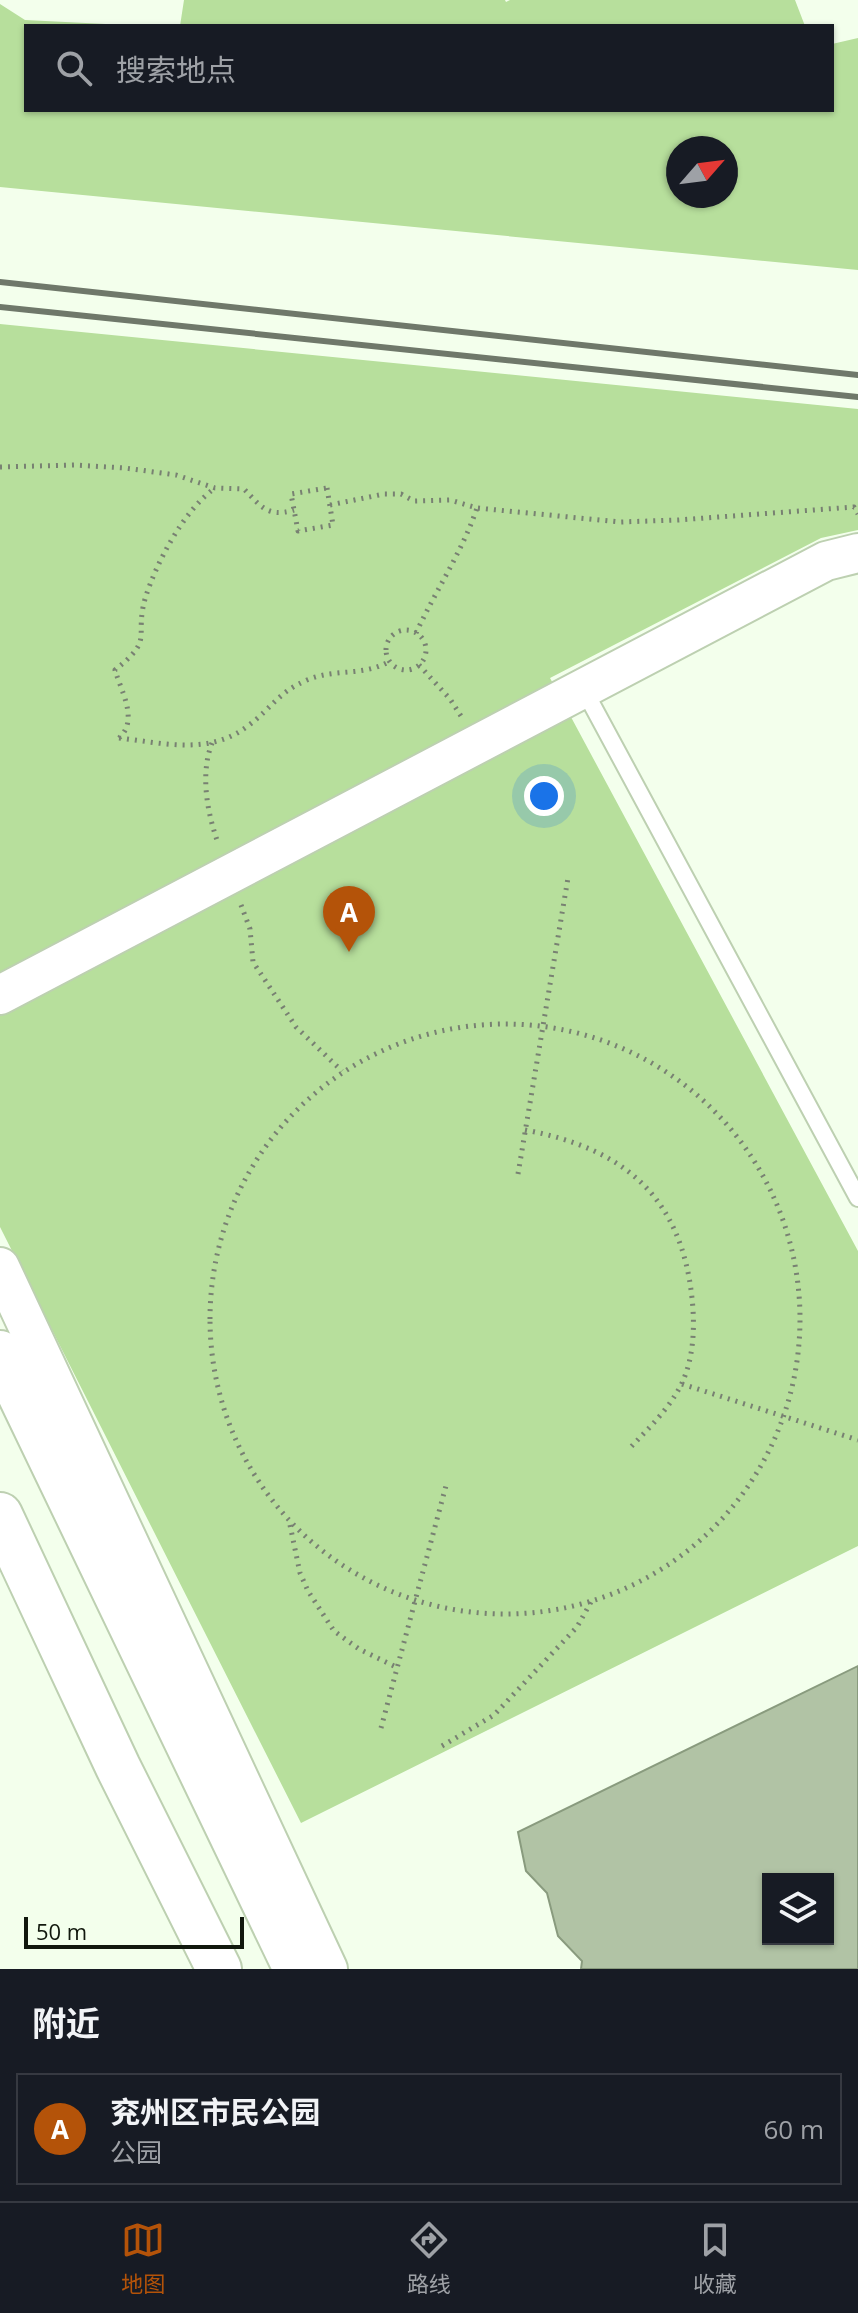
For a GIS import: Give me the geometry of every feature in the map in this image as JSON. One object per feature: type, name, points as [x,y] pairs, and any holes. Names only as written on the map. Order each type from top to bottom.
[{"type":"main road","points":[[0,1353],[296,1969]]},
{"type":"main road","points":[[0,1515],[118,1767],[219,1969]]},
{"type":"street","points":[[0,995],[826,561],[858,553]]},
{"type":"street","points":[[0,1267],[328,1969]]},
{"type":"lane","points":[[583,688],[858,1198]]},
{"type":"path","points":[[0,467],[74,465],[176,475],[215,488],[244,489],[257,505],[274,513],[294,510]]},
{"type":"path","points":[[215,488],[203,497],[167,547],[145,600],[142,641],[136,653],[115,670],[129,718],[125,733],[119,738],[169,746],[212,743],[248,727],[281,694],[311,678],[375,670],[390,661]]},
{"type":"path","points":[[327,488],[330,505],[333,525],[298,531],[291,494],[327,488]]},
{"type":"path","points":[[330,505],[384,494],[401,494],[414,501],[450,500],[477,508],[620,522],[854,507],[858,514]]},
{"type":"path","points":[[416,633],[466,539],[477,508]]},
{"type":"path","points":[[404,630],[416,633],[426,649],[419,665],[400,669],[390,661],[386,648],[391,636],[404,630]]},
{"type":"path","points":[[419,665],[450,699],[479,743]]},
{"type":"path","points":[[212,743],[206,762],[208,803],[214,832],[250,929],[253,962],[296,1027],[342,1071]]},
{"type":"path","points":[[518,1174],[568,878]]},
{"type":"path","points":[[513,1020],[543,1027],[612,1041],[699,1094],[763,1173],[787,1230],[799,1292],[799,1354],[784,1417],[759,1471],[722,1521],[675,1562],[621,1592],[562,1610],[500,1616],[438,1608],[380,1588],[296,1530],[237,1448],[209,1350],[215,1249],[254,1155],[323,1081],[413,1034],[513,1020]]},
{"type":"path","points":[[525,1130],[588,1146],[614,1160],[638,1179],[658,1202],[675,1230],[689,1266],[694,1333],[689,1363],[682,1384],[661,1414],[628,1450]]},
{"type":"path","points":[[682,1384],[858,1440]]},
{"type":"path","points":[[381,1728],[447,1482]]},
{"type":"path","points":[[289,1520],[300,1573],[334,1631],[359,1649],[398,1668]]},
{"type":"path","points":[[442,1746],[494,1715],[577,1627],[591,1601]]},
{"type":"green space","points":[[184,0],[795,0],[804,24],[180,24]]},
{"type":"green space","points":[[0,4],[25,20],[106,24],[24,24],[24,112],[834,112],[834,44],[858,38],[858,270],[0,187]]},
{"type":"green space","points":[[0,324],[858,409],[858,530],[821,538],[550,678],[858,1251],[858,1546],[301,1823],[0,1227]]},
{"type":"building","points":[[858,1666],[858,1969],[581,1969],[582,1961],[558,1936],[547,1893],[526,1871],[518,1832]]},
{"type":"railway","points":[[0,282],[858,375]]},
{"type":"railway","points":[[0,307],[858,397]]},
{"type":"place","name":"兖州区市民公园","points":[[349,952]]}]
